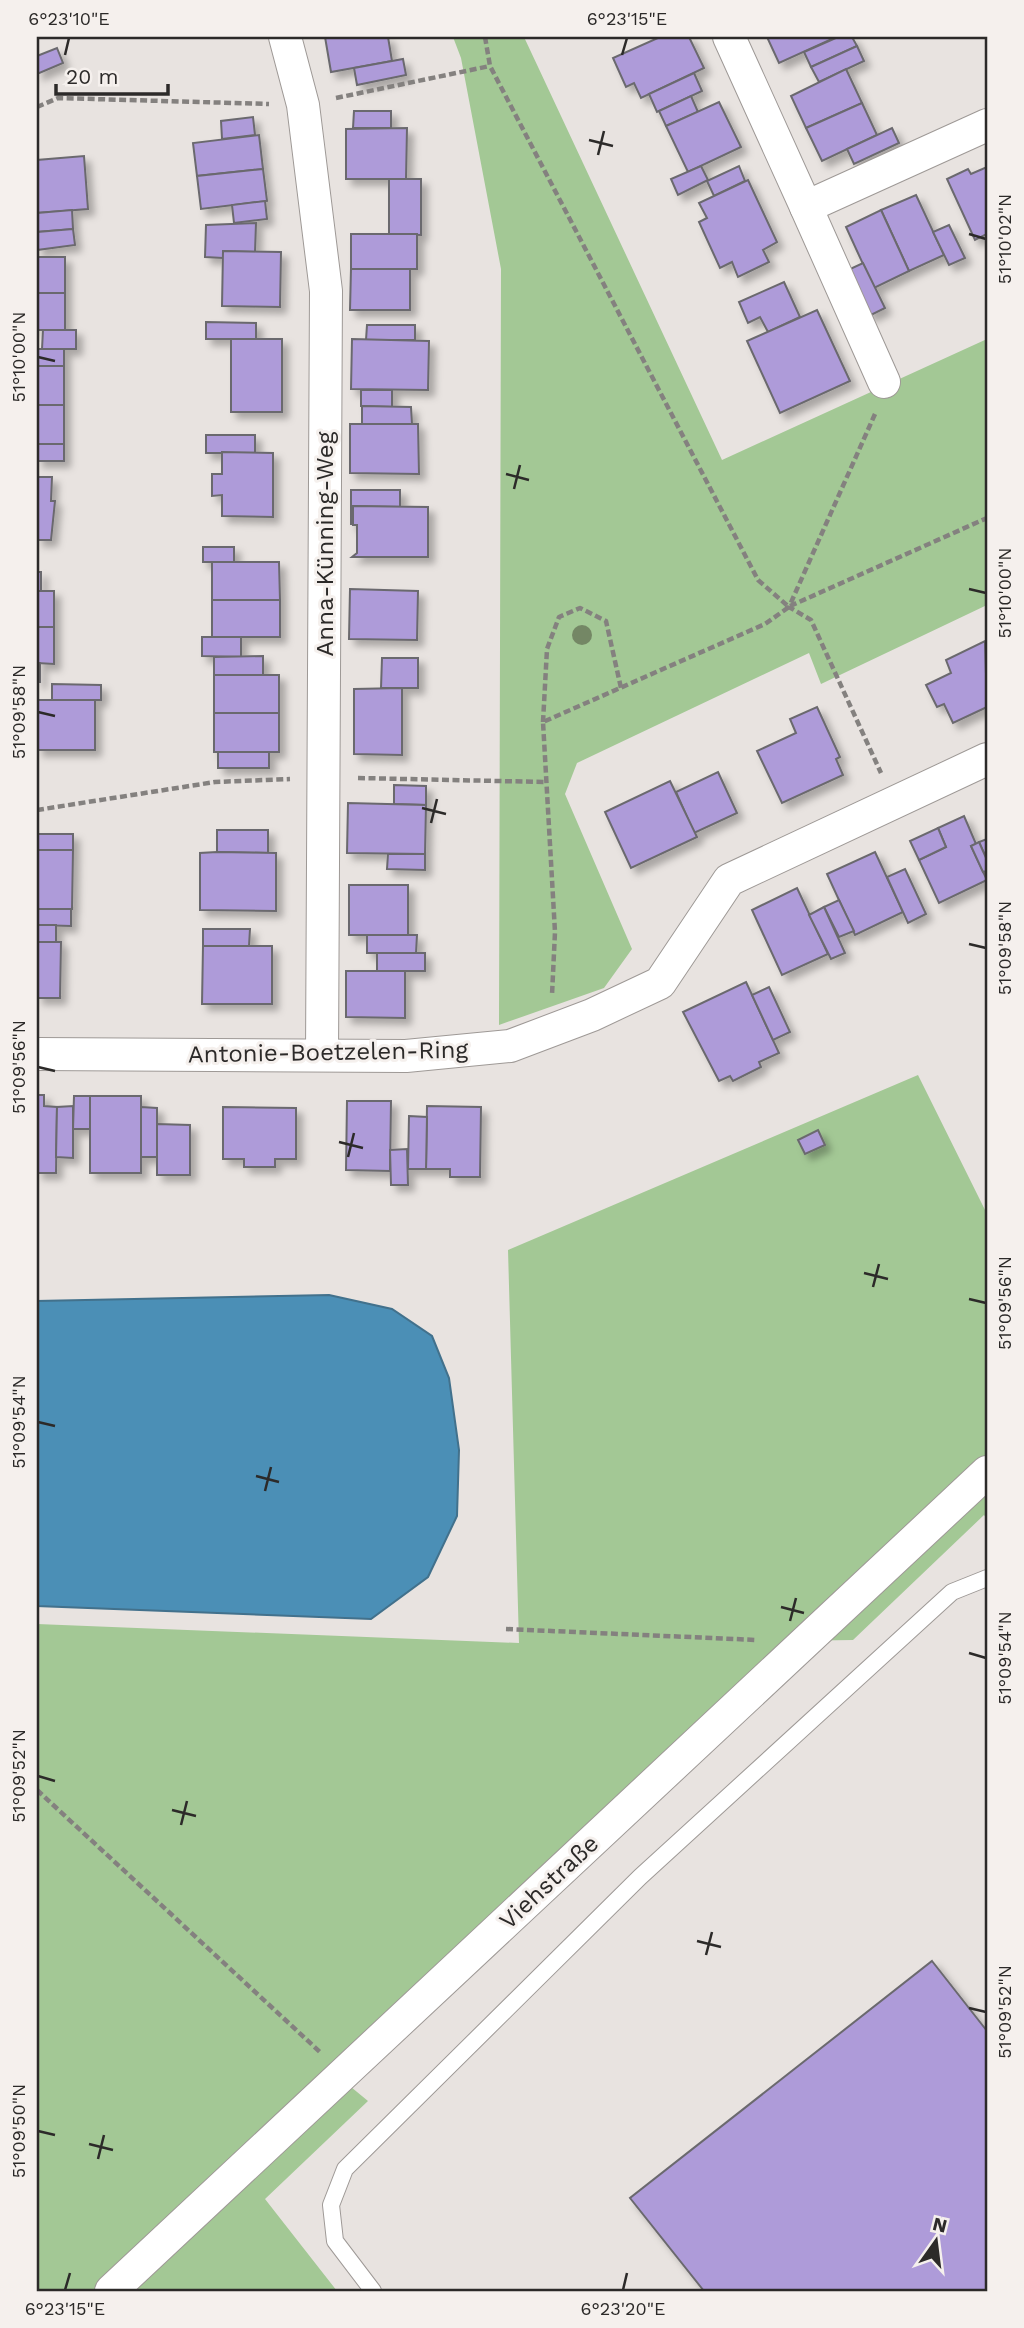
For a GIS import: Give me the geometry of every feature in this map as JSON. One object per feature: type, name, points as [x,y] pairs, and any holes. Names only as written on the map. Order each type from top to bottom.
[{"type":"street","name":"Anna-Künning-Weg","points":[[285,37],[303,105],[326,291],[322,1055]]},
{"type":"street","points":[[729,37],[884,382]]},
{"type":"street","points":[[806,207],[987,125]]},
{"type":"street","name":"Antonie-Boetzelen-Ring","points":[[37,1054],[406,1056],[483,1050],[510,1045],[592,1015],[660,982],[729,880],[987,758]]},
{"type":"street","name":"Viehstraße","points":[[111,2291],[987,1472]]},
{"type":"lane","points":[[373,2291],[335,2241],[331,2205],[345,2169],[640,1877],[952,1592],[987,1578]]},
{"type":"path","points":[[485,37],[490,66],[758,580],[789,607],[811,620],[894,802]]},
{"type":"path","points":[[789,607],[887,388],[884,382]]},
{"type":"path","points":[[542,722],[765,624],[789,607],[987,518]]},
{"type":"path","points":[[550,1030],[555,932],[542,722],[547,649],[559,617],[580,608],[606,621],[621,688]]},
{"type":"path","points":[[506,1629],[760,1640]]},
{"type":"path","points":[[37,1790],[344,2074]]},
{"type":"green space","points":[[453,37],[524,37],[722,460],[987,339],[987,605],[821,684],[809,653],[577,763],[565,794],[632,949],[604,988],[499,1025],[501,269],[461,58]]},
{"type":"green space","points":[[918,1075],[987,1214],[987,1519],[984,1515],[853,1640],[787,1641],[334,2073],[368,2101],[265,2199],[337,2291],[37,2291],[37,1624],[519,1643],[508,1250]]},
{"type":"water","points":[[329,1295],[392,1309],[432,1336],[449,1378],[459,1450],[457,1516],[428,1577],[371,1619],[37,1606],[37,1301]]},
{"type":"building","points":[[325,37],[388,37],[392,61],[331,72]]},
{"type":"building","points":[[660,37],[689,37],[704,68],[641,98],[634,83],[626,87],[613,58]]},
{"type":"building","points":[[767,37],[830,37],[832,39],[779,63]]},
{"type":"building","points":[[838,37],[852,37],[857,46],[811,67],[804,52]]},
{"type":"building","points":[[857,46],[864,61],[819,82],[811,67]]},
{"type":"building","points":[[57,48],[63,63],[37,74],[37,56]]},
{"type":"building","points":[[403,59],[406,75],[357,85],[354,68]]},
{"type":"building","points":[[846,69],[862,103],[806,128],[791,96]]},
{"type":"building","points":[[694,73],[702,91],[657,112],[649,94]]},
{"type":"building","points":[[691,96],[698,112],[666,126],[659,111]]},
{"type":"building","points":[[719,102],[741,147],[688,172],[666,126]]},
{"type":"building","points":[[862,103],[877,135],[822,161],[806,128]]},
{"type":"building","points":[[354,111],[391,111],[391,128],[353,128]]},
{"type":"building","points":[[253,117],[255,135],[222,139],[221,121]]},
{"type":"building","points":[[407,128],[406,179],[346,179],[346,129]]},
{"type":"building","points":[[892,128],[899,143],[854,164],[847,149]]},
{"type":"building","points":[[259,135],[263,169],[197,176],[193,143]]},
{"type":"building","points":[[84,156],[88,209],[37,213],[37,160]]},
{"type":"building","points":[[701,166],[708,180],[678,195],[671,179]]},
{"type":"building","points":[[739,166],[745,181],[714,196],[707,181]]},
{"type":"building","points":[[987,167],[987,234],[975,240],[947,179],[968,169],[971,174]]},
{"type":"building","points":[[263,169],[267,201],[201,209],[197,176]]},
{"type":"building","points":[[389,179],[421,179],[421,235],[389,234]]},
{"type":"building","points":[[748,180],[777,242],[763,250],[769,262],[738,277],[732,262],[720,268],[699,222],[707,218],[699,203]]},
{"type":"building","points":[[916,195],[944,255],[909,271],[881,210]]},
{"type":"building","points":[[265,201],[267,219],[234,223],[232,205]]},
{"type":"building","points":[[72,210],[73,229],[37,232],[37,213]]},
{"type":"building","points":[[881,210],[909,271],[874,288],[846,227]]},
{"type":"building","points":[[256,223],[255,252],[223,251],[223,258],[205,257],[206,225]]},
{"type":"building","points":[[949,225],[965,258],[949,265],[933,232]]},
{"type":"building","points":[[73,229],[75,245],[37,250],[37,232]]},
{"type":"building","points":[[351,234],[417,234],[417,269],[351,269]]},
{"type":"building","points":[[223,251],[281,252],[280,307],[222,306]]},
{"type":"building","points":[[37,257],[65,257],[65,293],[37,293]]},
{"type":"building","points":[[863,263],[885,308],[869,316],[848,270]]},
{"type":"building","points":[[351,269],[410,269],[410,310],[350,310]]},
{"type":"building","points":[[784,282],[800,317],[768,332],[760,317],[748,323],[739,302]]},
{"type":"building","points":[[37,293],[65,293],[65,330],[37,330]]},
{"type":"building","points":[[817,310],[850,381],[780,413],[747,341]]},
{"type":"building","points":[[206,322],[256,323],[256,339],[206,339]]},
{"type":"building","points":[[367,325],[415,325],[415,340],[366,340]]},
{"type":"building","points":[[43,330],[76,330],[76,349],[42,349]]},
{"type":"building","points":[[231,339],[282,339],[282,412],[231,412]]},
{"type":"building","points":[[352,339],[429,341],[428,390],[351,389]]},
{"type":"building","points":[[37,349],[64,349],[64,366],[37,366]]},
{"type":"building","points":[[37,366],[64,366],[64,405],[37,405]]},
{"type":"building","points":[[361,390],[392,390],[392,407],[361,406]]},
{"type":"building","points":[[37,405],[64,405],[64,444],[37,444]]},
{"type":"building","points":[[362,406],[411,407],[412,424],[362,424]]},
{"type":"building","points":[[350,424],[418,424],[419,474],[350,473]]},
{"type":"building","points":[[206,435],[255,435],[255,453],[206,453]]},
{"type":"building","points":[[37,444],[64,444],[64,461],[37,461]]},
{"type":"building","points":[[222,452],[273,453],[273,517],[222,516],[222,495],[212,496],[212,474],[222,474]]},
{"type":"building","points":[[37,477],[52,477],[51,501],[55,501],[51,540],[37,540]]},
{"type":"building","points":[[351,490],[400,490],[400,507],[353,506],[351,525]]},
{"type":"building","points":[[353,506],[428,507],[428,557],[352,557],[357,553],[357,525],[353,525]]},
{"type":"building","points":[[203,547],[234,547],[234,562],[203,562]]},
{"type":"building","points":[[212,562],[279,562],[280,600],[212,600]]},
{"type":"building","points":[[37,572],[41,572],[41,591],[37,591]]},
{"type":"building","points":[[350,589],[418,591],[417,640],[349,639]]},
{"type":"building","points":[[37,591],[54,591],[54,627],[37,627]]},
{"type":"building","points":[[212,600],[280,600],[280,637],[212,637]]},
{"type":"building","points":[[37,627],[54,627],[54,664],[37,663]]},
{"type":"building","points":[[202,637],[241,637],[241,657],[202,656]]},
{"type":"building","points":[[985,641],[987,707],[953,723],[944,704],[937,707],[926,685],[951,673],[946,660]]},
{"type":"building","points":[[263,656],[263,675],[214,675],[214,657]]},
{"type":"building","points":[[382,658],[418,658],[418,688],[381,688]]},
{"type":"building","points":[[37,663],[40,663],[40,682],[37,682]]},
{"type":"building","points":[[214,675],[279,675],[279,713],[214,713]]},
{"type":"building","points":[[52,684],[101,685],[101,700],[52,700]]},
{"type":"building","points":[[402,688],[402,755],[354,754],[354,689]]},
{"type":"building","points":[[37,700],[95,700],[95,750],[37,750]]},
{"type":"building","points":[[817,707],[840,757],[836,759],[843,775],[782,803],[757,751],[796,733],[790,719]]},
{"type":"building","points":[[214,713],[279,713],[279,752],[214,752]]},
{"type":"building","points":[[218,752],[269,752],[269,768],[218,768]]},
{"type":"building","points":[[718,772],[737,813],[694,833],[676,792]]},
{"type":"building","points":[[670,781],[697,837],[631,868],[605,812]]},
{"type":"building","points":[[394,785],[426,786],[426,805],[394,804]]},
{"type":"building","points":[[348,803],[426,805],[425,854],[347,853]]},
{"type":"building","points":[[964,816],[976,844],[971,846],[987,880],[939,903],[919,860],[946,847],[938,828]]},
{"type":"building","points":[[938,828],[946,847],[919,860],[910,841]]},
{"type":"building","points":[[217,830],[268,830],[268,853],[217,852]]},
{"type":"building","points":[[37,834],[73,834],[73,850],[37,850]]},
{"type":"building","points":[[987,839],[987,860],[979,842]]},
{"type":"building","points":[[979,842],[987,860],[987,871],[983,872],[971,846]]},
{"type":"building","points":[[37,850],[73,850],[72,909],[37,909]]},
{"type":"building","points":[[875,852],[903,912],[855,935],[827,874]]},
{"type":"building","points":[[200,853],[276,853],[276,911],[200,910]]},
{"type":"building","points":[[388,854],[425,854],[425,870],[387,869]]},
{"type":"building","points":[[905,869],[926,914],[908,923],[887,877]]},
{"type":"building","points":[[349,885],[408,885],[408,935],[349,935]]},
{"type":"building","points":[[797,888],[828,954],[782,975],[752,910]]},
{"type":"building","points":[[839,900],[854,931],[839,937],[824,907]]},
{"type":"building","points":[[824,907],[845,953],[831,959],[809,915]]},
{"type":"building","points":[[37,909],[71,909],[71,926],[37,925]]},
{"type":"building","points":[[37,925],[56,925],[56,942],[37,942]]},
{"type":"building","points":[[203,929],[250,929],[249,946],[203,946]]},
{"type":"building","points":[[367,935],[417,935],[416,953],[367,953]]},
{"type":"building","points":[[37,942],[61,942],[60,998],[37,998]]},
{"type":"building","points":[[203,946],[272,946],[272,1004],[202,1004]]},
{"type":"building","points":[[377,953],[425,953],[425,971],[377,971]]},
{"type":"building","points":[[346,971],[405,971],[405,1018],[346,1017]]},
{"type":"building","points":[[746,982],[779,1053],[759,1062],[761,1067],[733,1081],[730,1076],[719,1081],[683,1012]]},
{"type":"building","points":[[769,987],[790,1032],[773,1040],[752,995]]},
{"type":"building","points":[[37,1095],[44,1095],[44,1106],[57,1107],[56,1173],[37,1173]]},
{"type":"building","points":[[74,1096],[90,1096],[90,1129],[73,1129]]},
{"type":"building","points":[[90,1096],[141,1096],[141,1173],[90,1173]]},
{"type":"building","points":[[347,1101],[391,1101],[390,1171],[346,1170]]},
{"type":"building","points":[[73,1106],[73,1158],[56,1157],[57,1107]]},
{"type":"building","points":[[427,1106],[481,1107],[480,1177],[450,1177],[450,1169],[426,1169]]},
{"type":"building","points":[[141,1107],[157,1108],[157,1157],[141,1157]]},
{"type":"building","points":[[223,1107],[296,1108],[296,1159],[275,1159],[275,1167],[244,1167],[244,1159],[223,1159]]},
{"type":"building","points":[[409,1116],[427,1117],[426,1169],[408,1169]]},
{"type":"building","points":[[157,1124],[190,1125],[190,1175],[157,1175]]},
{"type":"building","points":[[818,1130],[825,1145],[805,1154],[798,1140]]},
{"type":"building","points":[[407,1149],[408,1185],[391,1185],[390,1150]]},
{"type":"building","points":[[932,1961],[987,2031],[987,2291],[704,2291],[630,2198]]}]
